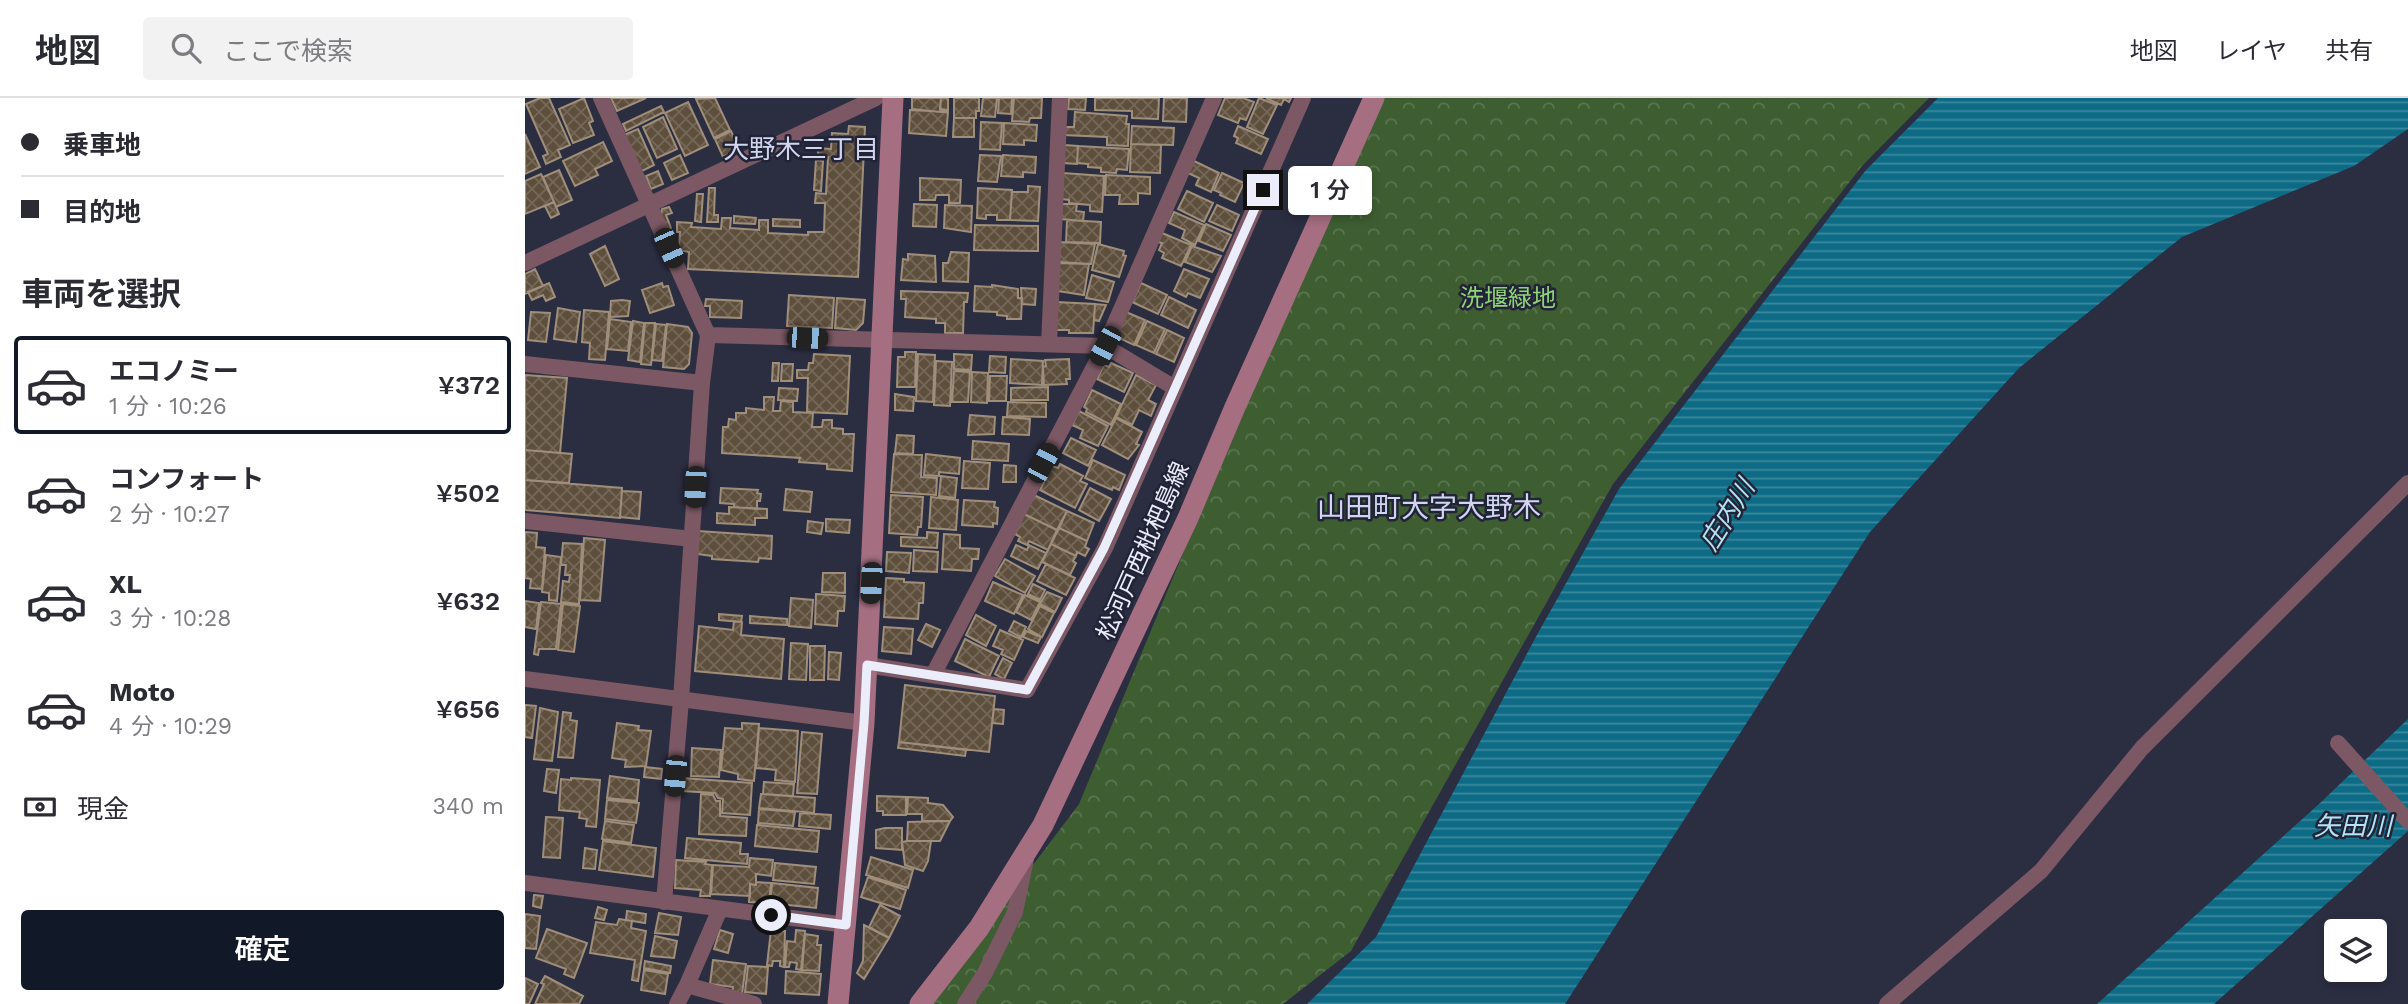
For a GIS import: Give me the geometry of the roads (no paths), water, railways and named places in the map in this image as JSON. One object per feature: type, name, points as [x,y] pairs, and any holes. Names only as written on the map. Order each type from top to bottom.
[{"type":"main road","points":[[838,1004],[864,723],[893,98]]},
{"type":"main road","name":"松河戸西枇杷島線","points":[[920,1004],[979,928],[1043,825],[1183,530],[1235,407],[1374,98]]},
{"type":"street","points":[[601,98],[708,335],[702,383],[681,700],[664,902]]},
{"type":"street","points":[[525,263],[876,98]]},
{"type":"street","points":[[1049,344],[1060,98]]},
{"type":"street","points":[[933,675],[1105,346],[1214,98]]},
{"type":"street","points":[[867,665],[1027,690],[1104,548],[1303,98]]},
{"type":"street","points":[[708,335],[1105,346],[1175,388]]},
{"type":"street","points":[[525,364],[702,383]]},
{"type":"street","points":[[1887,1004],[2041,871],[2142,747],[2408,483]]},
{"type":"street","points":[[525,521],[692,538]]},
{"type":"street","points":[[525,679],[864,723]]},
{"type":"street","points":[[2338,743],[2408,821]]},
{"type":"street","points":[[965,1004],[985,973],[1015,912],[1028,850]]},
{"type":"street","points":[[525,883],[846,925]]},
{"type":"street","points":[[677,1004],[720,909]]},
{"type":"street","points":[[687,985],[754,1004]]},
{"type":"water","name":"庄内川","points":[[1938,98],[2408,98],[2408,129],[2354,166],[2182,237],[2019,368],[1870,532],[1565,1004],[1307,1004],[1376,937],[1538,633],[1619,489],[1866,170]]},
{"type":"water","name":"矢田川","points":[[2408,719],[2408,831],[2214,1004],[2097,1004],[2319,804]]},
{"type":"district","name":"大野木三丁目","points":[[801,149]]},
{"type":"district","name":"山田町大字大野木","points":[[1429,507]]},
{"type":"park label","name":"洗堰緑地","points":[[1508,298]]}]
